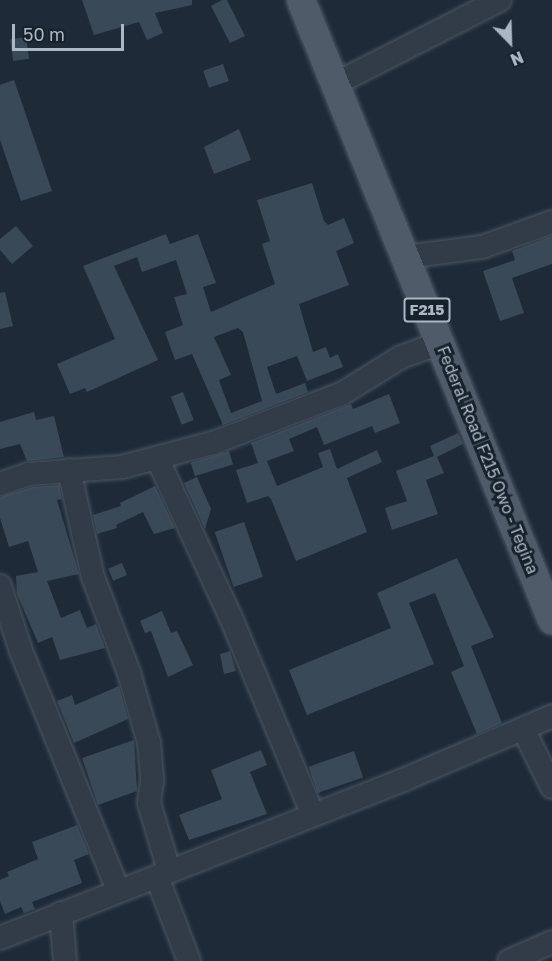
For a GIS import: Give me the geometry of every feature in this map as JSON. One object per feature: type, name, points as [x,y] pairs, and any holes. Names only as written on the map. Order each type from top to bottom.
[{"type":"main road","name":"Federal Road F215 Owo - Tegina","points":[[302,0],[552,620]]},
{"type":"street","points":[[335,84],[500,0]]},
{"type":"street","points":[[406,256],[482,247],[552,222]]},
{"type":"street","points":[[0,484],[29,474],[158,460],[298,412],[343,393],[401,357],[440,343]]},
{"type":"street","points":[[158,460],[231,618],[313,815]]},
{"type":"street","points":[[69,470],[93,577],[129,673],[149,743],[152,781],[149,803],[163,874],[189,961]]},
{"type":"street","points":[[0,586],[21,651],[118,890]]},
{"type":"street","points":[[0,938],[313,815],[552,716]]},
{"type":"street","points":[[524,729],[552,787]]},
{"type":"street","points":[[61,913],[65,961]]},
{"type":"street","points":[[509,961],[552,942]]},
{"type":"building","points":[[82,0],[192,0],[192,5],[155,13],[163,33],[147,40],[139,22],[94,35]]},
{"type":"building","points":[[227,0],[245,36],[230,43],[211,6]]},
{"type":"building","points":[[26,37],[29,59],[13,61],[10,39]]},
{"type":"building","points":[[223,64],[229,81],[209,88],[203,71]]},
{"type":"building","points":[[14,80],[52,191],[21,201],[0,140],[0,85]]},
{"type":"building","points":[[239,129],[251,160],[214,174],[204,147]]},
{"type":"building","points":[[312,183],[324,221],[328,225],[344,218],[354,243],[336,251],[349,285],[299,304],[313,352],[326,347],[330,358],[338,354],[343,367],[307,381],[297,356],[267,367],[276,394],[305,383],[308,392],[223,425],[192,354],[175,360],[165,332],[183,325],[174,297],[187,294],[176,260],[142,272],[137,257],[114,266],[158,360],[87,392],[85,388],[70,394],[57,364],[115,339],[83,266],[166,234],[170,244],[198,234],[216,283],[203,287],[211,312],[275,284],[262,244],[270,241],[257,200]],"holes":[[[238,328],[243,332],[262,401],[231,413],[219,380],[231,375],[214,337]]]},
{"type":"building","points":[[16,226],[33,246],[12,264],[0,250],[0,239]]},
{"type":"building","points":[[552,236],[552,264],[512,278],[524,313],[500,321],[483,271],[515,260],[512,251]]},
{"type":"building","points":[[5,292],[13,326],[0,329],[0,293]]},
{"type":"building","points":[[183,392],[194,420],[182,425],[171,397]]},
{"type":"building","points":[[389,394],[400,423],[375,433],[372,426],[324,445],[317,427],[289,439],[294,451],[267,461],[277,486],[323,467],[318,453],[330,449],[337,469],[377,450],[382,462],[347,478],[367,532],[296,561],[271,499],[268,496],[247,503],[236,470],[258,463],[251,443],[351,404],[353,409]]},
{"type":"building","points":[[34,412],[36,420],[54,416],[64,457],[27,461],[20,444],[0,449],[0,422]]},
{"type":"building","points":[[458,433],[463,444],[437,457],[444,473],[426,480],[438,514],[392,530],[385,508],[407,501],[396,471],[434,456],[430,446]]},
{"type":"building","points":[[229,451],[233,464],[195,476],[191,463]]},
{"type":"building","points":[[197,477],[211,509],[205,529],[184,483]]},
{"type":"building","points":[[59,485],[62,499],[57,500],[79,574],[47,581],[61,618],[80,610],[87,628],[96,624],[105,648],[60,660],[52,637],[38,643],[17,594],[16,576],[38,572],[28,541],[9,547],[0,518],[0,497],[32,487]]},
{"type":"building","points":[[155,486],[175,528],[154,534],[143,512],[116,525],[117,528],[97,534],[93,515],[121,506],[120,503]]},
{"type":"building","points":[[244,522],[263,577],[234,587],[215,532]]},
{"type":"building","points":[[457,558],[494,637],[471,646],[502,723],[477,734],[451,672],[464,666],[435,593],[409,603],[434,664],[307,715],[289,670],[391,628],[377,593]]},
{"type":"building","points":[[122,563],[127,575],[113,581],[108,569]]},
{"type":"building","points":[[162,611],[171,633],[177,631],[193,665],[168,677],[151,631],[145,633],[140,621]]},
{"type":"building","points":[[230,651],[236,671],[224,674],[220,654]]},
{"type":"building","points":[[119,686],[128,719],[74,743],[57,701],[72,695],[75,705]]},
{"type":"building","points":[[134,740],[137,791],[98,805],[82,758]]},
{"type":"building","points":[[261,750],[267,765],[250,772],[267,814],[189,840],[179,815],[222,799],[211,770]]},
{"type":"building","points":[[354,751],[363,777],[318,793],[309,767]]},
{"type":"building","points":[[77,825],[89,854],[74,860],[82,883],[32,902],[35,909],[24,913],[21,907],[5,914],[0,901],[0,880],[9,876],[7,872],[38,859],[32,842]]}]
